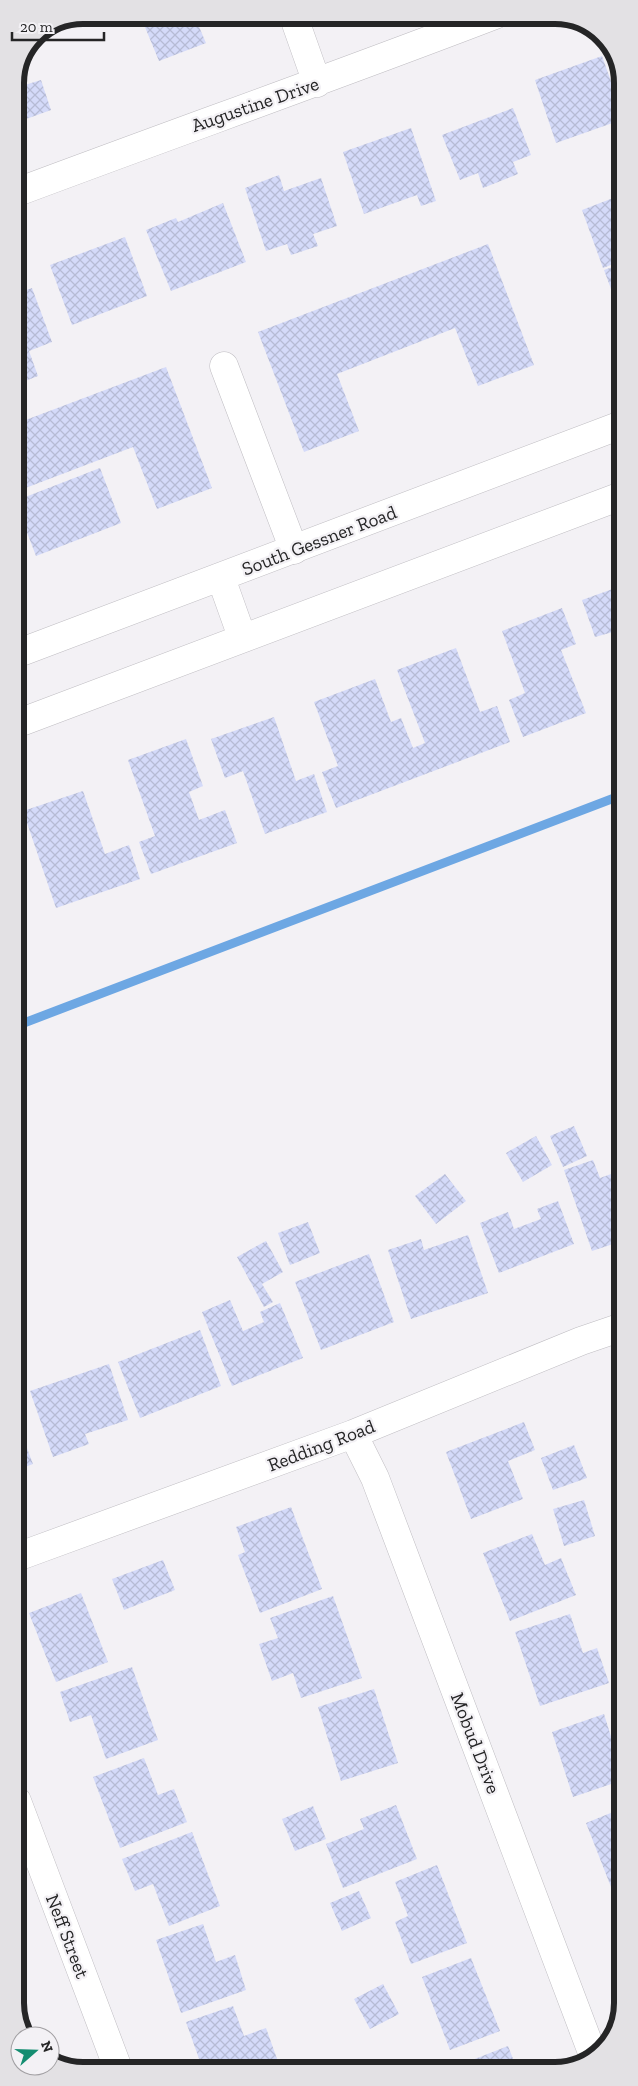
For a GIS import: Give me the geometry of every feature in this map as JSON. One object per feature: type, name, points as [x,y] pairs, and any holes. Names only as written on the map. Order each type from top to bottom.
[{"type":"street","points":[[295,24],[317,83]]},
{"type":"street","name":"Augustine Drive","points":[[24,190],[317,83],[471,24]]},
{"type":"street","points":[[224,366],[294,550]]},
{"type":"street","name":"South Gessner Road","points":[[24,651],[614,428]]},
{"type":"street","points":[[24,721],[242,637],[614,499]]},
{"type":"street","points":[[221,578],[242,637]]},
{"type":"street","name":"Redding Road","points":[[24,1554],[353,1434],[581,1341],[614,1330]]},
{"type":"street","name":"Mobud Drive","points":[[353,1434],[375,1478],[591,2050]]},
{"type":"street","name":"Neff Street","points":[[24,1820],[116,2062]]},
{"type":"building","points":[[144,24],[198,24],[206,43],[159,61]]},
{"type":"building","points":[[602,56],[614,90],[614,122],[556,143],[535,80]]},
{"type":"building","points":[[41,80],[51,110],[24,120],[24,85]]},
{"type":"building","points":[[513,108],[531,155],[513,162],[518,174],[483,188],[478,173],[460,180],[442,135]]},
{"type":"building","points":[[411,128],[436,201],[421,206],[417,195],[364,214],[343,152]]},
{"type":"building","points":[[279,175],[284,191],[321,178],[337,226],[313,234],[318,246],[291,255],[287,244],[266,251],[245,188]]},
{"type":"building","points":[[614,198],[614,264],[603,268],[582,210]]},
{"type":"building","points":[[223,203],[246,262],[171,291],[146,230],[176,218],[178,222]]},
{"type":"building","points":[[125,237],[147,296],[72,325],[50,265]]},
{"type":"building","points":[[488,244],[534,365],[478,386],[455,328],[337,374],[359,431],[304,452],[258,332]]},
{"type":"building","points":[[614,266],[614,297],[604,270]]},
{"type":"building","points":[[32,288],[52,342],[29,351],[38,376],[24,381],[24,291]]},
{"type":"building","points":[[166,367],[212,488],[157,509],[133,447],[24,489],[24,421]]},
{"type":"building","points":[[100,468],[121,523],[36,556],[24,525],[24,498]]},
{"type":"building","points":[[614,589],[614,635],[613,632],[595,637],[582,600]]},
{"type":"building","points":[[562,608],[576,644],[561,650],[586,713],[523,737],[509,700],[525,693],[502,631]]},
{"type":"building","points":[[456,648],[480,712],[497,706],[510,742],[336,808],[322,772],[338,766],[314,702],[375,679],[391,722],[401,718],[413,748],[425,743],[397,670]]},
{"type":"building","points":[[274,717],[296,781],[314,774],[327,812],[265,834],[243,771],[225,778],[211,739]]},
{"type":"building","points":[[186,739],[203,786],[189,792],[199,820],[225,810],[237,843],[151,874],[139,842],[155,836],[128,760]]},
{"type":"building","points":[[83,791],[105,854],[129,845],[140,879],[56,908],[24,811]]},
{"type":"building","points":[[574,1126],[587,1156],[563,1167],[550,1136]]},
{"type":"building","points":[[536,1136],[552,1165],[523,1182],[506,1153]]},
{"type":"building","points":[[593,1160],[600,1178],[614,1173],[614,1244],[592,1251],[564,1170]]},
{"type":"building","points":[[445,1174],[466,1201],[436,1224],[415,1196]]},
{"type":"building","points":[[558,1201],[574,1244],[499,1273],[480,1223],[508,1212],[514,1229],[541,1219],[537,1209]]},
{"type":"building","points":[[308,1222],[320,1253],[290,1265],[278,1233]]},
{"type":"building","points":[[468,1235],[488,1293],[411,1319],[388,1250],[421,1239],[424,1250]]},
{"type":"building","points":[[266,1241],[283,1272],[262,1284],[273,1302],[264,1307],[237,1257]]},
{"type":"building","points":[[369,1254],[394,1322],[321,1350],[295,1282]]},
{"type":"building","points":[[230,1300],[243,1331],[264,1322],[260,1312],[280,1303],[303,1358],[232,1386],[202,1312]]},
{"type":"building","points":[[200,1330],[221,1386],[140,1418],[118,1362]]},
{"type":"building","points":[[109,1364],[128,1420],[85,1434],[89,1444],[53,1457],[30,1391]]},
{"type":"building","points":[[524,1422],[535,1450],[508,1461],[523,1499],[471,1519],[446,1452]]},
{"type":"building","points":[[24,1440],[33,1464],[24,1467]]},
{"type":"building","points":[[574,1445],[587,1478],[553,1490],[541,1458]]},
{"type":"building","points":[[584,1500],[595,1536],[564,1546],[553,1509]]},
{"type":"building","points":[[291,1507],[322,1589],[260,1613],[238,1555],[245,1552],[236,1527]]},
{"type":"building","points":[[532,1534],[545,1565],[561,1558],[576,1595],[510,1621],[483,1553]]},
{"type":"building","points":[[163,1560],[175,1590],[124,1610],[112,1579]]},
{"type":"building","points":[[81,1593],[108,1662],[56,1682],[29,1613]]},
{"type":"building","points":[[333,1596],[362,1678],[301,1698],[293,1673],[272,1681],[259,1644],[278,1638],[270,1618]]},
{"type":"building","points":[[570,1614],[583,1653],[597,1648],[609,1683],[540,1706],[515,1632]]},
{"type":"building","points":[[132,1667],[158,1740],[106,1759],[91,1715],[70,1722],[60,1692]]},
{"type":"building","points":[[374,1689],[398,1763],[341,1781],[318,1707]]},
{"type":"building","points":[[604,1714],[614,1743],[614,1783],[573,1797],[552,1732]]},
{"type":"building","points":[[144,1758],[158,1795],[174,1789],[187,1822],[120,1848],[93,1777]]},
{"type":"building","points":[[396,1805],[417,1859],[343,1888],[326,1844],[364,1829],[360,1819]]},
{"type":"building","points":[[313,1806],[326,1839],[295,1851],[282,1819]]},
{"type":"building","points":[[614,1812],[614,1886],[611,1887],[586,1823]]},
{"type":"building","points":[[192,1832],[220,1906],[169,1926],[153,1884],[135,1891],[122,1859]]},
{"type":"building","points":[[437,1865],[467,1943],[411,1964],[395,1922],[408,1916],[395,1882]]},
{"type":"building","points":[[359,1891],[371,1918],[342,1931],[330,1903]]},
{"type":"building","points":[[203,1924],[216,1962],[235,1955],[246,1990],[181,2013],[156,1940]]},
{"type":"building","points":[[471,1958],[500,2031],[450,2050],[422,1977]]},
{"type":"building","points":[[383,1984],[399,2014],[370,2029],[354,1999]]},
{"type":"building","points":[[233,2006],[244,2036],[266,2028],[278,2062],[200,2062],[186,2022]]},
{"type":"building","points":[[508,2046],[514,2062],[467,2062]]},
{"type":"waterway","points":[[24,1023],[614,798]]}]
